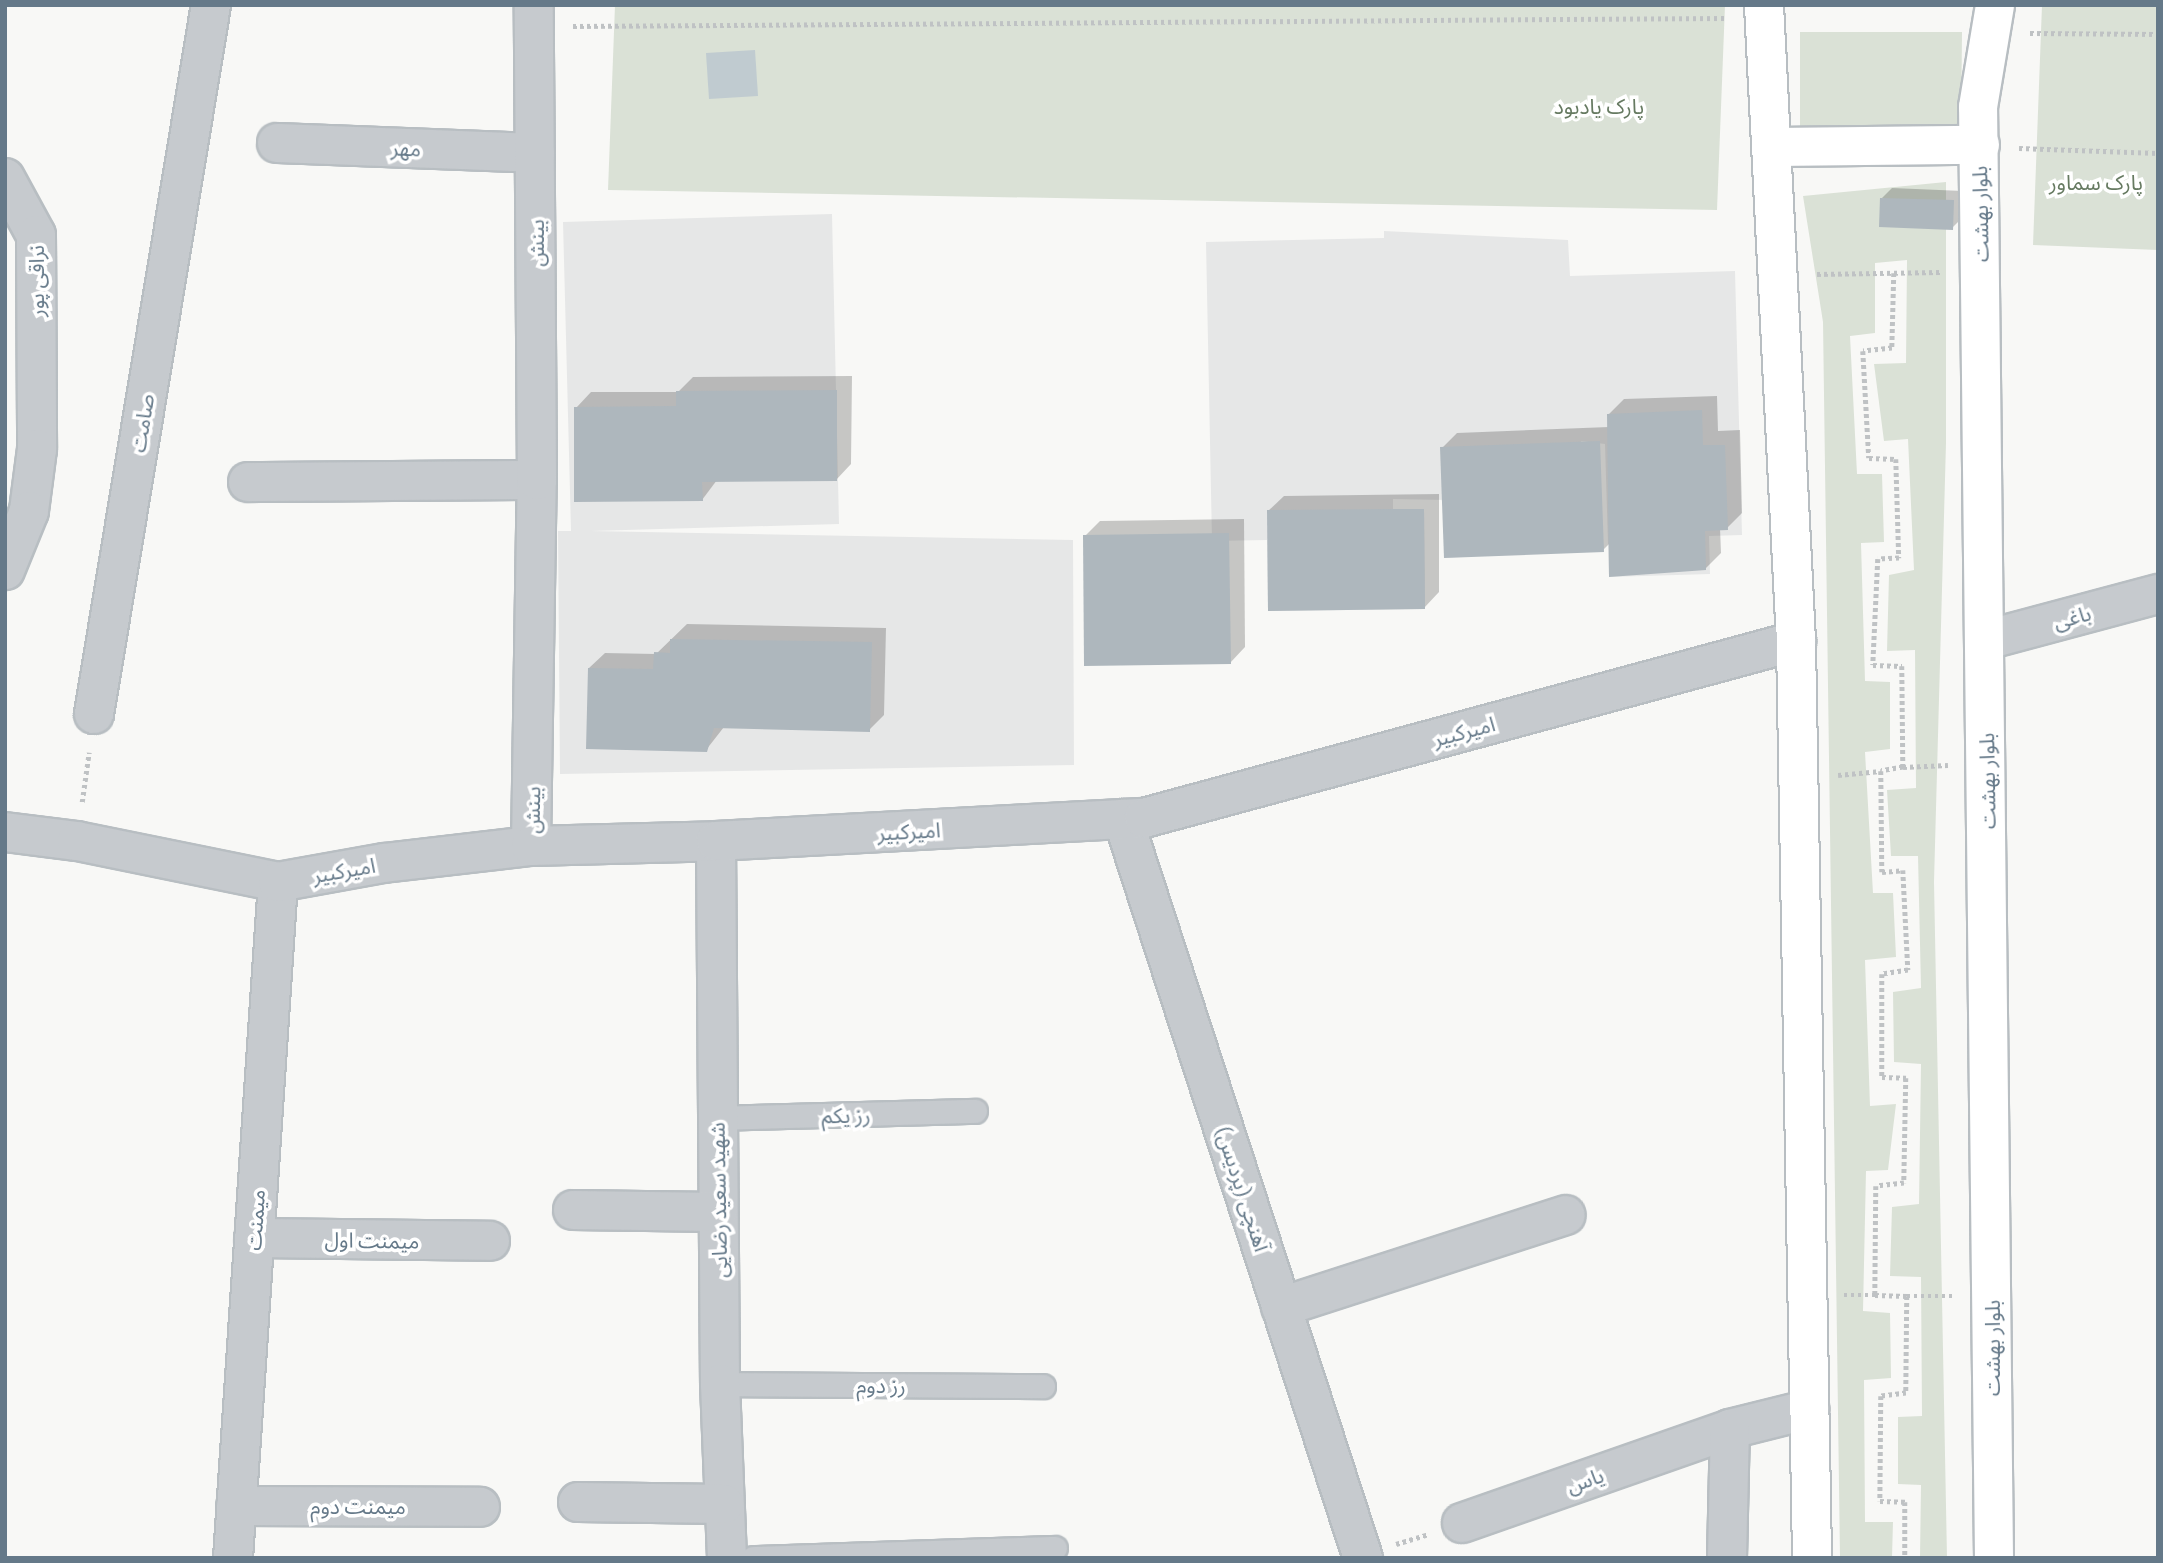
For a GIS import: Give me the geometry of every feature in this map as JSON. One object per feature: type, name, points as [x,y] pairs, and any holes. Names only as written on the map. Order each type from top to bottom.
[{"type":"main road","points":[[1765,12],[1796,641],[1812,1558]]},
{"type":"main road","name":"بلوار بهشت","points":[[1993,19],[1979,107],[1994,1558]]},
{"type":"main road","points":[[1772,147],[1980,145]]},
{"type":"street","name":"صامت","points":[[94,714],[211,5]]},
{"type":"street","name":"بینش","points":[[531,846],[537,480],[534,16]]},
{"type":"street","name":"مهر","points":[[277,143],[536,153]]},
{"type":"street","name":"نراقی پور","points":[[5,178],[36,235],[21,386],[37,449],[29,511],[5,570]]},
{"type":"street","points":[[248,482],[537,480]]},
{"type":"street","name":"باغی","points":[[1986,640],[2158,594]]},
{"type":"street","name":"امیرکبیر","points":[[5,832],[76,841],[278,883],[384,863],[531,846],[716,841],[1143,818],[1796,641]]},
{"type":"street","name":"آهنچی (پردیس)","points":[[1124,819],[1363,1556]]},
{"type":"street","name":"شهید سعید رضایی","points":[[716,841],[720,1384],[727,1558]]},
{"type":"street","name":"میمنت","points":[[233,1558],[278,883]]},
{"type":"street","points":[[573,1210],[718,1212]]},
{"type":"street","points":[[1281,1307],[1566,1215]]},
{"type":"street","name":"میمنت اول","points":[[254,1238],[490,1241]]},
{"type":"street","name":"یاس","points":[[1462,1522],[1730,1429],[1810,1409]]},
{"type":"street","points":[[1727,1558],[1730,1429]]},
{"type":"street","points":[[578,1502],[724,1504]]},
{"type":"street","name":"میمنت دوم","points":[[236,1506],[480,1507]]},
{"type":"lane","name":"رز یکم","points":[[716,1118],[975,1111]]},
{"type":"lane","name":"رز دوم","points":[[720,1384],[1043,1385]]},
{"type":"lane","points":[[752,1558],[1055,1548]]},
{"type":"path","points":[[534,16],[1765,12]]},
{"type":"path","points":[[1993,19],[2158,34]]},
{"type":"path","points":[[1980,145],[2158,153]]},
{"type":"path","points":[[1777,274],[1981,272]]},
{"type":"path","points":[[1894,273],[1892,348],[1863,351],[1869,458],[1896,459],[1899,558],[1878,559],[1873,665],[1902,666],[1903,767],[1881,771],[1882,872],[1903,870],[1908,970],[1882,974],[1882,1077],[1906,1078],[1904,1183],[1876,1186],[1875,1295],[1907,1296],[1906,1393],[1881,1396],[1880,1501],[1905,1502],[1905,1558]]},
{"type":"path","points":[[76,841],[94,714]]},
{"type":"path","points":[[1363,1556],[1462,1522]]},
{"type":"shaded area","points":[[755,50],[758,96],[709,99],[706,53]]},
{"type":"shaded area","points":[[832,214],[839,524],[591,531],[1073,540],[1074,765],[560,774],[558,531],[571,531],[563,222]]},
{"type":"shaded area","points":[[1384,231],[1568,240],[1570,276],[1735,271],[1742,535],[1709,536],[1710,574],[1609,577],[1605,444],[1581,441],[1604,548],[1444,558],[1445,500],[1393,499],[1393,509],[1424,509],[1425,609],[1268,611],[1267,540],[1212,541],[1206,242],[1384,238]]},
{"type":"green space","name":"پارک یادبود","points":[[615,5],[1725,5],[1717,210],[608,190]]},
{"type":"green space","name":"پارک سماور","points":[[2042,5],[2158,5],[2158,250],[2033,245]]},
{"type":"green space","points":[[1800,32],[1962,32],[1961,129],[1800,129]]},
{"type":"green space","points":[[1946,182],[1946,443],[1934,882],[1947,1558],[1920,1558],[1921,1485],[1898,1484],[1898,1417],[1922,1416],[1921,1277],[1890,1276],[1892,1207],[1919,1204],[1921,1064],[1894,1062],[1893,992],[1921,988],[1918,856],[1891,856],[1887,790],[1916,788],[1915,650],[1887,651],[1889,575],[1914,570],[1908,439],[1884,441],[1874,364],[1906,363],[1907,260],[1875,263],[1875,333],[1850,336],[1857,474],[1882,474],[1884,542],[1861,543],[1865,681],[1890,682],[1890,749],[1865,752],[1873,893],[1893,893],[1896,957],[1865,960],[1870,1106],[1896,1104],[1888,1170],[1866,1171],[1863,1311],[1890,1313],[1891,1378],[1864,1380],[1865,1522],[1893,1522],[1892,1558],[1840,1558],[1823,322],[1803,196]]},
{"type":"building","points":[[1880,198],[1954,200],[1953,230],[1879,227]]},
{"type":"building","points":[[837,390],[837,481],[702,482],[703,501],[574,502],[574,407],[676,406],[676,391]]},
{"type":"building","points":[[1702,410],[1703,445],[1725,445],[1728,530],[1705,531],[1706,570],[1609,577],[1607,414]]},
{"type":"building","points":[[1600,441],[1604,552],[1444,558],[1440,447]]},
{"type":"building","points":[[1424,509],[1425,609],[1268,611],[1267,510]]},
{"type":"building","points":[[1229,533],[1231,664],[1084,666],[1083,535]]},
{"type":"building","points":[[670,639],[872,642],[870,732],[714,728],[707,752],[586,749],[588,668],[653,669],[654,652],[670,653]]}]
